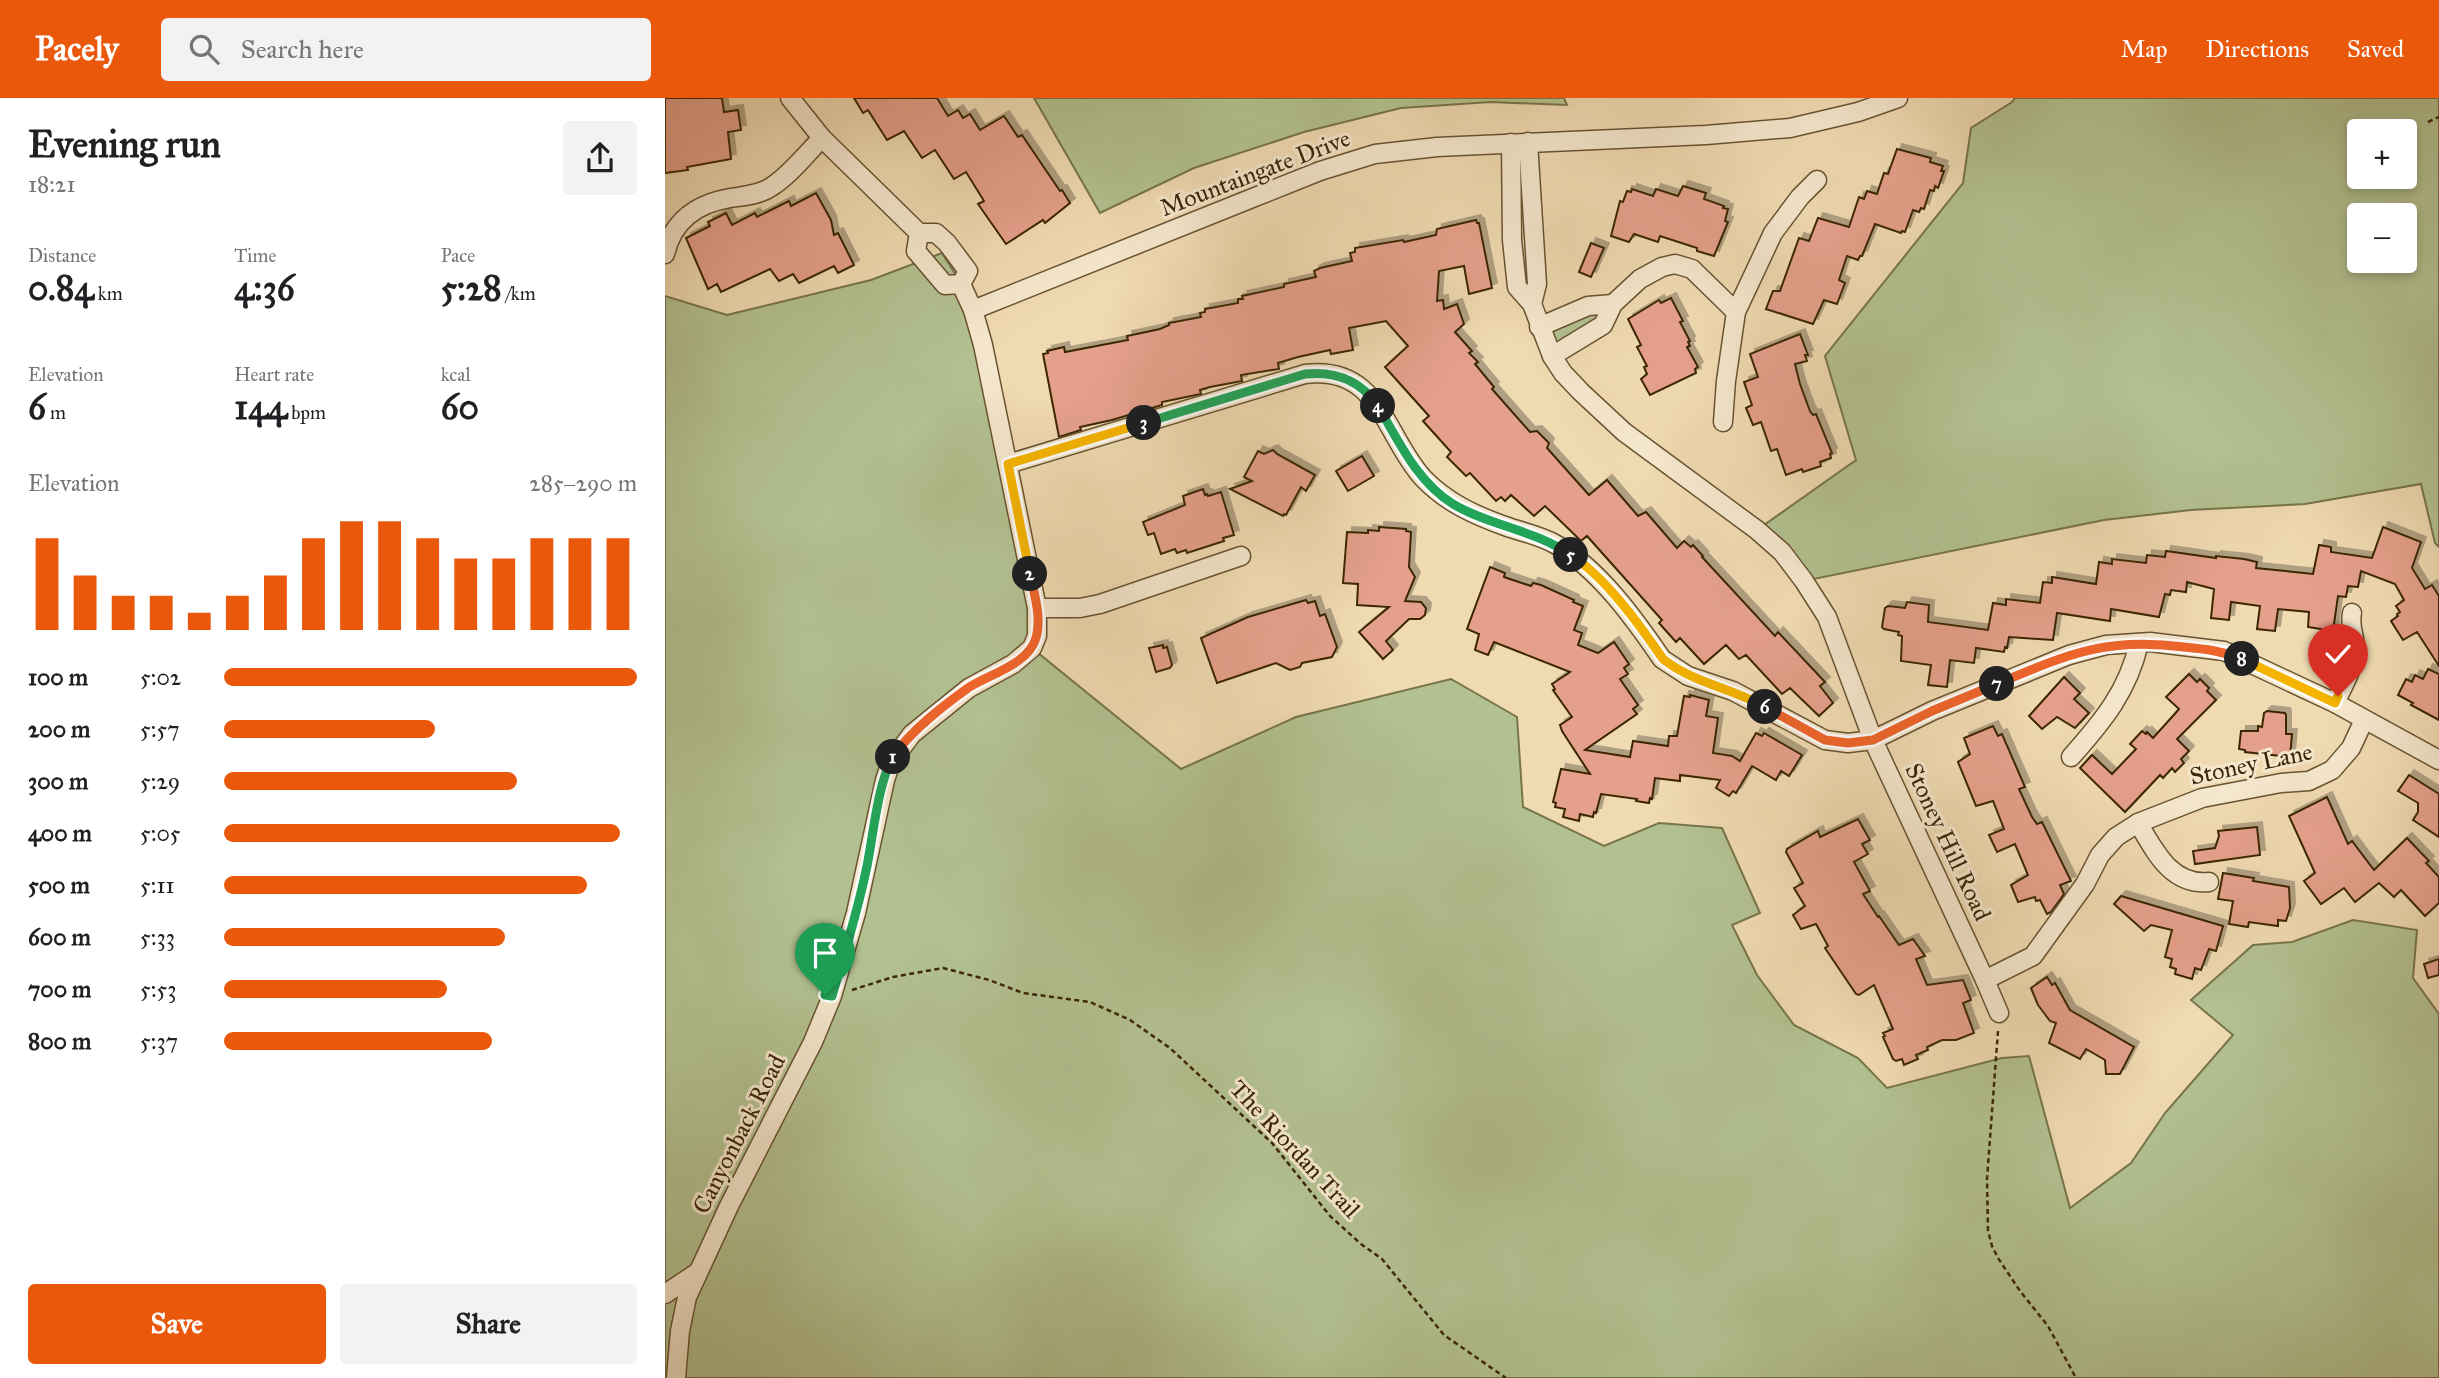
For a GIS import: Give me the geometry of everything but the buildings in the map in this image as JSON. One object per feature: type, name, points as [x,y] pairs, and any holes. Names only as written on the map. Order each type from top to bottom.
[{"type":"street","name":"Canyonback Road","points":[[676,1378],[680,1331],[687,1297],[734,1195],[813,1042],[832,996],[856,913],[884,780],[891,762],[912,734],[928,720],[969,688],[1013,664],[1032,648],[1037,636],[1037,608],[1008,464],[963,271],[947,243],[936,233],[919,233],[822,138],[790,98]]},
{"type":"street","name":"Mountaingate Drive","points":[[974,310],[1255,197],[1375,154],[1408,149],[1706,135],[1790,128],[1898,98]]},
{"type":"street","points":[[665,254],[673,229],[681,220],[713,201],[746,196],[770,188],[822,138]]},
{"type":"street","name":"Stoney Hill Road","points":[[1520,142],[1537,284],[1532,304]]},
{"type":"street","name":"Stoney Hill Road","points":[[1520,142],[1511,240],[1517,287],[1532,304],[1552,356],[1563,373],[1624,432],[1733,511],[1782,552],[1827,617],[1873,740],[1999,1013]]},
{"type":"street","points":[[1723,422],[1735,312],[1773,233],[1800,197],[1817,180]]},
{"type":"street","points":[[919,233],[916,251],[945,285],[963,271]]},
{"type":"street","points":[[1511,240],[1533,239]]},
{"type":"street","points":[[1552,356],[1603,325],[1613,304],[1640,279],[1662,267],[1675,264],[1692,269],[1735,312]]},
{"type":"street","points":[[937,276],[963,271]]},
{"type":"street","points":[[1539,327],[1588,306],[1613,304]]},
{"type":"street","points":[[1008,464],[1305,374],[1320,372],[1342,376],[1369,393],[1423,478],[1451,503],[1555,544],[1585,565],[1604,583],[1672,667],[1688,676],[1745,696],[1825,740],[1848,743],[1873,740],[1932,711],[2069,654],[2106,645],[2150,642],[2224,652],[2335,703],[2439,760]]},
{"type":"street","points":[[1037,608],[1080,608],[1100,604],[1241,556]]},
{"type":"street","points":[[2335,703],[2353,660],[2355,645],[2351,632],[2351,614]]},
{"type":"street","points":[[2071,757],[2108,715],[2128,678],[2139,643]]},
{"type":"street","name":"Stoney Lane","points":[[1986,980],[2033,957],[2085,884],[2100,855],[2116,837],[2138,823],[2202,798],[2281,783],[2309,781],[2332,771],[2351,748],[2364,720]]},
{"type":"street","points":[[2138,823],[2160,859],[2173,873],[2197,884],[2209,883]]},
{"type":"street","points":[[665,1294],[698,1272]]},
{"type":"path","points":[[2428,122],[2439,117]]},
{"type":"path","name":"The Riordan Trail","points":[[832,996],[893,977],[943,968],[989,980],[1023,993],[1090,1002],[1130,1020],[1170,1048],[1272,1143],[1330,1216],[1382,1259],[1444,1335],[1506,1378]]},
{"type":"path","points":[[1999,1013],[1987,1179],[1988,1231],[1991,1246],[2020,1291],[2048,1326],[2077,1378]]},
{"type":"green space","points":[[1034,98],[1564,98],[1567,105],[1491,102],[1401,108],[1304,132],[1194,168],[1100,213]]},
{"type":"green space","points":[[2015,98],[2439,98],[2439,547],[2435,543],[2421,484],[2305,504],[2191,510],[2104,520],[1804,581],[1757,530],[1856,460],[1825,356],[1963,183],[1971,128]]},
{"type":"green space","points":[[942,253],[961,283],[1037,608],[1032,648],[1181,769],[1296,717],[1451,679],[1517,717],[1523,807],[1604,846],[1659,823],[1722,828],[1760,913],[1732,925],[1757,975],[1794,1025],[1858,1058],[1887,1088],[2002,1058],[2029,1056],[2070,1208],[2131,1163],[2165,1113],[2233,1035],[2191,1000],[2253,945],[2292,942],[2353,920],[2417,930],[2413,978],[2439,1014],[2439,1378],[665,1378],[665,296],[727,315],[871,280]]},
{"type":"green space","points":[[1613,304],[1603,325],[1552,356],[1539,327]]},
{"type":"route","points":[[825,995],[832,996],[856,913],[884,780],[898,750],[928,720],[969,688],[1013,664],[1032,648],[1037,636],[1037,608],[1008,464],[1305,374],[1320,372],[1342,376],[1369,393],[1423,478],[1451,503],[1503,525],[1538,536],[1555,544],[1585,565],[1604,583],[1672,667],[1688,676],[1733,691],[1825,740],[1836,743],[1873,740],[1932,711],[2069,654],[2106,645],[2150,642],[2224,652],[2335,703],[2338,696]]}]
